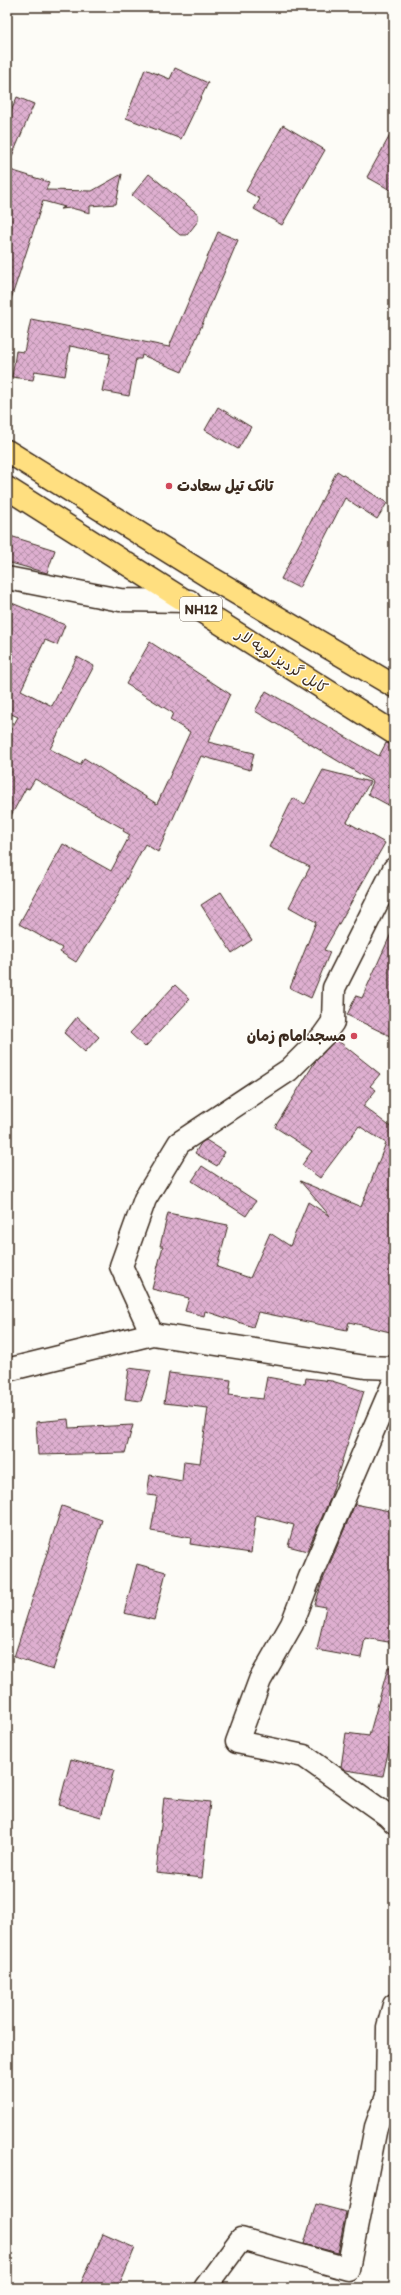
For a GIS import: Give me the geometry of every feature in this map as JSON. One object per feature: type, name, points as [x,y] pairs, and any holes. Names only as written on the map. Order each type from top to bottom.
[{"type":"highway","name":"NH12","points":[[7,451],[211,578],[394,686]]},
{"type":"highway","name":"کابل گردیز لویه لار","points":[[7,488],[189,601],[394,732]]},
{"type":"street","points":[[7,578],[120,600],[189,601]]},
{"type":"street","points":[[152,1334],[121,1266],[145,1199],[179,1143],[289,1070],[323,1036],[333,1022],[334,988],[394,869]]},
{"type":"street","points":[[7,1370],[152,1334],[365,1367],[394,1368]]},
{"type":"street","points":[[394,1382],[310,1577],[292,1624],[260,1680],[237,1742],[304,1756],[387,1815],[394,1822]]},
{"type":"street","points":[[205,2288],[241,2239],[348,2269],[376,2127],[387,2096],[388,2027],[394,2005]]},
{"type":"building","points":[[175,68],[208,83],[181,139],[126,118],[145,69],[170,79]]},
{"type":"building","points":[[17,97],[34,104],[7,168],[7,121]]},
{"type":"building","points":[[283,125],[325,150],[282,225],[254,209],[260,199],[246,191]]},
{"type":"building","points":[[394,128],[394,192],[367,177]]},
{"type":"building","points":[[7,169],[49,182],[46,190],[92,191],[122,174],[116,204],[90,206],[90,213],[71,208],[60,209],[65,207],[43,201],[11,299],[7,299]]},
{"type":"building","points":[[149,174],[198,214],[198,221],[187,235],[180,235],[132,195]]},
{"type":"building","points":[[218,232],[238,240],[182,372],[142,355],[141,359],[136,359],[129,396],[102,391],[110,354],[70,346],[65,376],[35,371],[33,380],[12,377],[16,351],[24,352],[31,319],[169,347]]},
{"type":"building","points":[[218,407],[251,427],[238,449],[205,430]]},
{"type":"building","points":[[337,471],[387,503],[377,519],[345,498],[299,588],[281,579]]},
{"type":"building","points":[[7,535],[55,550],[47,573],[7,562]]},
{"type":"building","points":[[7,601],[65,625],[57,645],[45,640],[21,690],[52,706],[77,657],[94,666],[50,749],[80,765],[84,758],[157,804],[190,732],[170,720],[173,713],[126,684],[150,642],[230,694],[208,742],[254,753],[250,770],[201,756],[158,852],[145,844],[113,904],[76,962],[60,952],[62,948],[19,924],[63,844],[111,871],[130,835],[123,831],[124,829],[35,779],[29,789],[26,788],[7,823],[7,737],[18,717],[9,713],[7,717]]},
{"type":"building","points":[[266,691],[379,756],[386,743],[394,745],[394,808],[368,794],[373,782],[255,711]]},
{"type":"building","points":[[323,770],[370,782],[347,822],[385,843],[324,950],[330,952],[311,998],[290,988],[316,922],[289,907],[310,867],[269,847],[293,798],[305,804]]},
{"type":"building","points":[[221,892],[252,940],[232,953],[201,905]]},
{"type":"building","points":[[394,927],[394,1038],[347,1015],[356,996],[362,998]]},
{"type":"building","points":[[175,985],[190,999],[145,1047],[130,1033]]},
{"type":"building","points":[[77,1017],[99,1037],[85,1052],[64,1033]]},
{"type":"building","points":[[336,1039],[380,1074],[370,1086],[376,1090],[363,1106],[392,1128],[394,1126],[394,1333],[349,1322],[347,1330],[258,1312],[253,1327],[205,1311],[204,1316],[185,1311],[189,1298],[152,1289],[163,1246],[160,1246],[168,1213],[228,1225],[217,1267],[250,1278],[270,1233],[290,1246],[308,1202],[330,1216],[300,1181],[361,1207],[386,1143],[359,1126],[320,1178],[302,1165],[312,1151],[275,1127],[315,1062]]},
{"type":"building","points":[[206,1140],[225,1152],[217,1166],[195,1153],[201,1143]]},
{"type":"building","points":[[202,1166],[256,1201],[246,1216],[192,1181]]},
{"type":"building","points":[[129,1368],[151,1371],[141,1401],[125,1399]]},
{"type":"building","points":[[169,1373],[231,1380],[229,1395],[263,1399],[267,1377],[305,1384],[306,1378],[332,1381],[364,1391],[330,1499],[307,1551],[288,1546],[294,1525],[256,1515],[251,1553],[190,1544],[191,1538],[151,1531],[157,1496],[147,1495],[150,1475],[182,1481],[184,1461],[200,1463],[208,1408],[164,1403]]},
{"type":"building","points":[[68,1419],[69,1428],[133,1425],[125,1453],[38,1455],[36,1422]]},
{"type":"building","points":[[355,1504],[394,1512],[394,1643],[365,1638],[361,1658],[317,1650],[326,1607],[315,1605],[322,1582]]},
{"type":"building","points":[[62,1506],[102,1520],[53,1670],[14,1657]]},
{"type":"building","points":[[137,1564],[166,1572],[154,1620],[124,1613]]},
{"type":"building","points":[[388,1667],[394,1667],[394,1725],[383,1776],[346,1770],[341,1767],[346,1733],[369,1736]]},
{"type":"building","points":[[71,1759],[114,1770],[101,1817],[59,1805]]},
{"type":"building","points":[[164,1797],[210,1802],[202,1878],[156,1873]]},
{"type":"building","points":[[316,2204],[346,2212],[338,2253],[304,2244]]},
{"type":"building","points":[[103,2234],[135,2248],[118,2288],[79,2288]]},
{"type":"place","name":"تانک تیل سعادت","points":[[169,486]]},
{"type":"place","name":"مسجدامام زمان","points":[[354,1036]]}]
